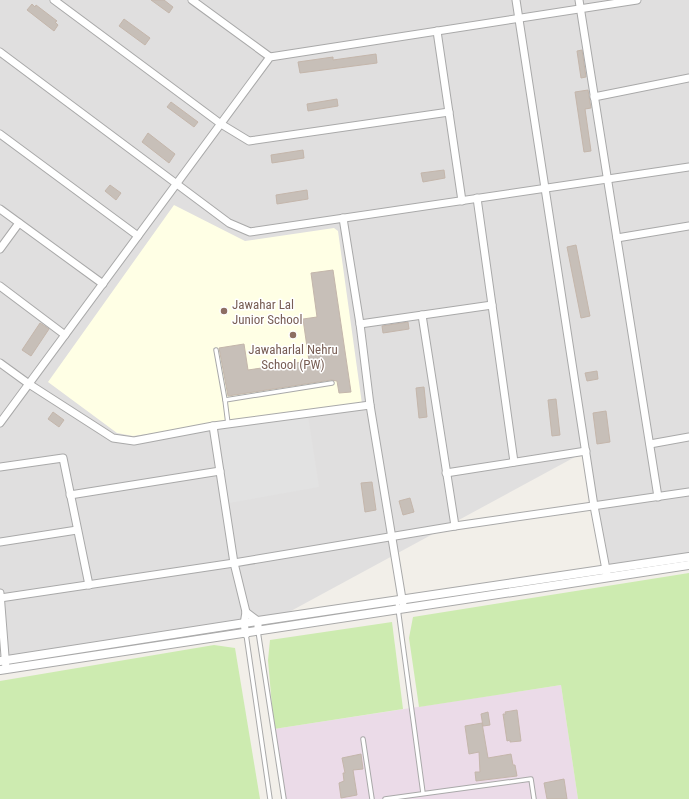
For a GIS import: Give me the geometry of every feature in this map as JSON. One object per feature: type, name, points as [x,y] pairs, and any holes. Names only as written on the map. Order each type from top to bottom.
[{"type":"street","points":[[54,0],[221,124],[249,141],[449,112]]},
{"type":"street","points":[[192,0],[270,57]]},
{"type":"street","points":[[516,0],[594,506],[607,573]]},
{"type":"street","points":[[579,0],[658,497]]},
{"type":"street","points":[[0,423],[270,57],[637,0]]},
{"type":"street","points":[[437,31],[462,200]]},
{"type":"street","points":[[0,52],[229,224],[250,232],[689,167]]},
{"type":"street","points":[[594,97],[689,78]]},
{"type":"street","points":[[0,134],[138,236]]},
{"type":"street","points":[[477,198],[514,462]]},
{"type":"street","points":[[0,210],[103,284]]},
{"type":"street","points":[[343,218],[360,324],[370,405],[392,537],[400,605]]},
{"type":"street","points":[[0,249],[19,223]]},
{"type":"street","points":[[617,238],[689,226]]},
{"type":"street","points":[[0,286],[65,336]]},
{"type":"street","points":[[360,324],[492,305]]},
{"type":"street","points":[[422,315],[455,526]]},
{"type":"street","points":[[0,363],[29,384],[113,438],[134,441],[213,426],[370,405]]},
{"type":"street","points":[[213,426],[234,563],[246,612],[244,624],[246,634]]},
{"type":"street","points":[[650,444],[689,437]]},
{"type":"street","points":[[446,474],[586,450]]},
{"type":"street","points":[[0,467],[63,458],[89,585]]},
{"type":"street","points":[[70,495],[220,471]]},
{"type":"street","points":[[689,492],[455,526],[234,563],[89,585],[0,596],[3,670],[246,634],[400,605],[607,573],[689,557]]},
{"type":"street","points":[[0,542],[77,530]]},
{"type":"street","points":[[607,573],[689,565]]},
{"type":"street","points":[[3,661],[258,621],[400,605]]},
{"type":"street","points":[[246,612],[258,621]]},
{"type":"street","points":[[258,621],[258,631]]},
{"type":"lane","points":[[216,350],[228,424]]},
{"type":"lane","points":[[225,400],[332,383]]},
{"type":"lane","points":[[400,605],[423,793]]},
{"type":"lane","points":[[258,631],[284,799]]},
{"type":"lane","points":[[246,634],[270,799]]},
{"type":"lane","points":[[363,739],[372,799]]},
{"type":"lane","points":[[385,799],[531,779],[534,799]]},
{"type":"shaded area","points":[[0,0],[689,0],[689,556],[606,569],[586,451],[254,631],[0,671]]},
{"type":"shaded area","name":"Jawahar Lal Junior School","points":[[174,205],[245,241],[334,228],[338,231],[362,404],[133,436],[117,433],[48,382]]},
{"type":"shaded area","points":[[308,416],[319,487],[229,503],[218,428]]},
{"type":"shaded area","points":[[561,685],[578,799],[286,799],[274,729]]},
{"type":"green space","points":[[689,573],[689,799],[578,799],[561,685],[419,707],[409,638],[413,617]]},
{"type":"green space","points":[[392,622],[403,709],[274,729],[268,660],[270,640]]},
{"type":"green space","points":[[214,645],[235,648],[260,799],[0,799],[0,681]]},
{"type":"building","points":[[151,0],[164,0],[173,7],[169,13]]},
{"type":"building","points":[[32,4],[35,7],[36,5],[57,21],[55,22],[58,25],[54,31],[27,10]]},
{"type":"building","points":[[124,19],[150,38],[145,45],[119,26]]},
{"type":"building","points":[[582,50],[586,77],[581,78],[577,51]]},
{"type":"building","points":[[376,54],[377,63],[300,73],[298,62],[333,57],[333,60]]},
{"type":"building","points":[[588,90],[591,108],[585,109],[591,151],[584,152],[575,92]]},
{"type":"building","points":[[337,99],[338,106],[308,111],[307,104]]},
{"type":"building","points":[[171,102],[198,122],[194,127],[167,107]]},
{"type":"building","points":[[148,133],[175,154],[169,163],[142,142]]},
{"type":"building","points":[[303,150],[304,158],[272,163],[271,155]]},
{"type":"building","points":[[444,170],[445,178],[423,182],[421,173]]},
{"type":"building","points":[[110,185],[121,193],[116,200],[105,191]]},
{"type":"building","points":[[307,190],[308,199],[277,204],[276,195]]},
{"type":"building","points":[[576,245],[590,316],[581,318],[567,247]]},
{"type":"building","points":[[333,270],[351,392],[339,393],[337,381],[331,380],[228,396],[219,348],[244,344],[248,370],[309,361],[303,319],[317,317],[311,273]]},
{"type":"building","points":[[408,322],[409,329],[383,333],[382,326]]},
{"type":"building","points":[[40,323],[49,329],[31,356],[22,350]]},
{"type":"building","points":[[597,371],[598,379],[587,381],[585,373]]},
{"type":"building","points":[[424,387],[427,417],[419,418],[416,388]]},
{"type":"building","points":[[556,399],[560,435],[552,436],[548,400]]},
{"type":"building","points":[[606,411],[610,442],[597,444],[593,413]]},
{"type":"building","points":[[53,412],[64,420],[59,427],[48,419]]},
{"type":"building","points":[[372,482],[376,510],[365,512],[361,483]]},
{"type":"building","points":[[410,498],[414,512],[403,515],[399,501]]},
{"type":"building","points":[[517,710],[521,741],[510,742],[510,740],[507,741],[503,714],[506,714],[505,712]]},
{"type":"building","points":[[488,712],[490,725],[483,726],[481,714]]},
{"type":"building","points":[[482,723],[488,758],[511,754],[517,776],[476,781],[475,772],[480,772],[479,752],[469,754],[465,726]]},
{"type":"building","points":[[361,754],[363,769],[353,770],[357,795],[341,798],[339,783],[344,781],[343,773],[345,773],[342,758]]},
{"type":"building","points":[[564,779],[567,799],[547,799],[544,783]]},
{"type":"place","name":"Jawahar Lal Junior School","points":[[224,311]]},
{"type":"place","name":"Jawaharlal Nehru School (PW)","points":[[293,335]]}]
